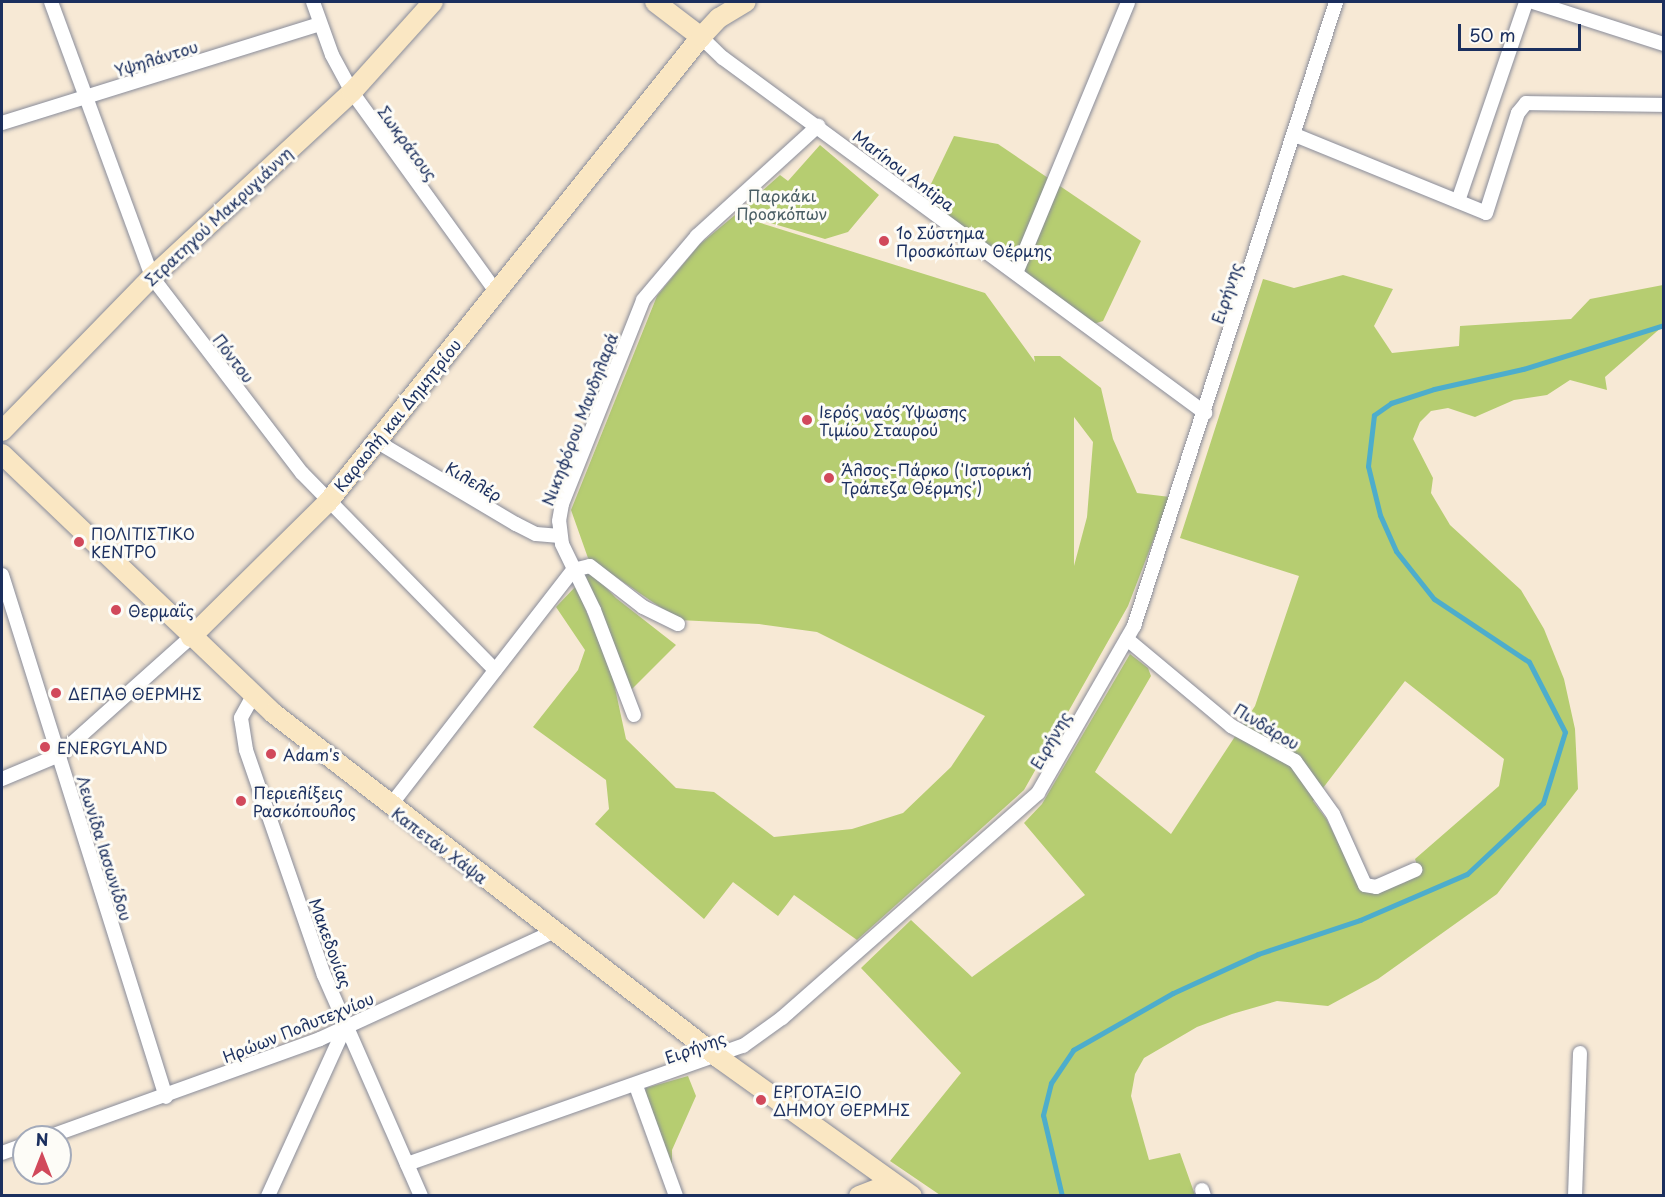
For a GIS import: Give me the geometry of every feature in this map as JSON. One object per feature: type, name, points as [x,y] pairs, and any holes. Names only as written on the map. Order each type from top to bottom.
[{"type":"street","name":"Πόντου","points":[[51,2],[152,277],[328,502],[495,670]]},
{"type":"street","name":"Σωκράτους","points":[[313,2],[320,24],[352,92],[496,292]]},
{"type":"street","name":"Στρατηγού Μακρυγιάννη","points":[[2,431],[152,277],[352,92],[433,2]]},
{"type":"street","points":[[655,2],[702,37]]},
{"type":"street","name":"Καραολή και Δημητρίου","points":[[2,779],[59,755],[191,637],[328,502],[702,37],[719,18],[746,2]]},
{"type":"street","points":[[1016,273],[1128,2]]},
{"type":"street","name":"Ειρήνης","points":[[407,1164],[719,1058],[743,1046],[782,1018],[1028,805],[1127,639],[1205,413],[1336,2]]},
{"type":"street","points":[[1458,201],[1526,2]]},
{"type":"street","points":[[1533,2],[1664,44]]},
{"type":"street","name":"Υψηλάντου","points":[[2,123],[320,24]]},
{"type":"street","name":"Marínou Antipa","points":[[702,37],[723,58],[1205,413]]},
{"type":"street","points":[[1295,135],[1486,213],[1518,113],[1526,103],[1664,105]]},
{"type":"street","name":"Νικηφόρου Μανδηλαρά","points":[[634,715],[594,610],[573,570],[560,536],[559,515],[567,488],[643,300],[697,236],[818,126]]},
{"type":"street","name":"Κιλελέρ","points":[[376,441],[516,524],[536,534],[560,536]]},
{"type":"street","name":"Καπετάν Χάψα","points":[[2,454],[253,696],[390,806],[719,1058],[912,1196]]},
{"type":"street","points":[[390,806],[573,570],[590,566],[643,607],[678,624]]},
{"type":"street","name":"Λεωνίδα Ιασωνίδου","points":[[2,575],[166,1096]]},
{"type":"street","name":"Πινδάρου","points":[[1127,639],[1231,726],[1295,761],[1333,814],[1365,885],[1376,887],[1415,870]]},
{"type":"street","name":"Μακεδονίας","points":[[253,696],[241,718],[244,742],[311,940],[345,1028],[421,1196]]},
{"type":"street","name":"Ηρώων Πολυτεχνίου","points":[[72,1129],[166,1096],[345,1028],[553,932]]},
{"type":"street","points":[[268,1196],[345,1028]]},
{"type":"street","points":[[1575,1196],[1580,1053]]},
{"type":"street","points":[[636,1086],[676,1196]]},
{"type":"street","points":[[859,1196],[892,1183]]},
{"type":"green space","points":[[954,136],[998,144],[1141,241],[1103,321],[1081,328],[919,209]]},
{"type":"green space","name":"Παρκάκι Προσκόπων","points":[[820,145],[879,195],[848,232],[825,239],[737,213],[780,175],[788,181]]},
{"type":"green space","name":"Άλσος-Πάρκο ('Ιστορική Τράπεζα Θέρμης')","points":[[735,215],[985,293],[1035,362],[1034,356],[1060,356],[1101,388],[1113,439],[1137,493],[1170,497],[1128,606],[1024,790],[857,940],[794,895],[778,916],[733,882],[704,919],[595,824],[609,809],[606,780],[533,727],[578,670],[585,650],[556,607],[576,586],[612,674],[626,739],[676,788],[714,792],[774,837],[852,829],[903,813],[951,767],[985,716],[817,632],[759,624],[679,620],[588,558],[571,510],[657,296],[699,245]],"holes":[[[1074,417],[1093,442],[1087,517],[1074,566]]]},
{"type":"green space","points":[[1343,275],[1393,289],[1374,326],[1392,353],[1459,346],[1460,326],[1571,319],[1590,299],[1663,285],[1663,326],[1605,377],[1607,390],[1570,380],[1547,395],[1514,400],[1475,417],[1448,408],[1431,411],[1420,422],[1413,439],[1433,478],[1431,493],[1450,525],[1521,590],[1544,629],[1564,679],[1575,729],[1578,789],[1497,894],[1378,979],[1328,1006],[1277,1001],[1232,1014],[1197,1027],[1144,1058],[1135,1074],[1131,1096],[1149,1160],[1180,1153],[1195,1195],[940,1195],[890,1161],[961,1073],[861,968],[911,920],[972,977],[1085,895],[1024,823],[1042,804],[1130,654],[1148,668],[1151,676],[1095,772],[1171,834],[1255,706],[1299,576],[1180,538],[1263,279],[1294,288]],"holes":[[[1405,681],[1504,759],[1499,786],[1415,859],[1419,871],[1404,883],[1363,892],[1327,820],[1313,801]]]},
{"type":"green space","points":[[589,570],[616,598],[676,645],[629,692],[584,571]]},
{"type":"green space","points":[[688,1076],[696,1096],[672,1150],[672,1169],[645,1093],[646,1088]]},
{"type":"waterway","points":[[1062,1196],[1043,1115],[1051,1083],[1073,1050],[1173,993],[1258,954],[1360,920],[1467,874],[1543,803],[1565,732],[1529,662],[1434,599],[1396,551],[1380,515],[1368,466],[1374,415],[1391,403],[1434,389],[1523,369],[1664,325]]},
{"type":"place","name":"1ο Σύστημα Προσκόπων Θέρμης","points":[[884,241]]},
{"type":"place","name":"Ιερός ναός Ύψωσης Τιμίου Σταυρού","points":[[807,420]]},
{"type":"place","name":"Άλσος-Πάρκο ('Ιστορική Τράπεζα Θέρμης')","points":[[829,478]]},
{"type":"place","name":"ΠΟΛΙΤΙΣΤΙΚΟ ΚΕΝΤΡΟ","points":[[79,542]]},
{"type":"place","name":"Θερμαΐς","points":[[116,610]]},
{"type":"place","name":"ΔΕΠΑΘ ΘΕΡΜΗΣ","points":[[56,693]]},
{"type":"place","name":"ENERGYLAND","points":[[45,747]]},
{"type":"place","name":"Adam's","points":[[271,754]]},
{"type":"place","name":"Περιελίξεις Ρασκόπουλος","points":[[241,801]]},
{"type":"place","name":"ΕΡΓΟΤΑΞΙΟ ΔΗΜΟΥ ΘΕΡΜΗΣ","points":[[761,1100]]}]
